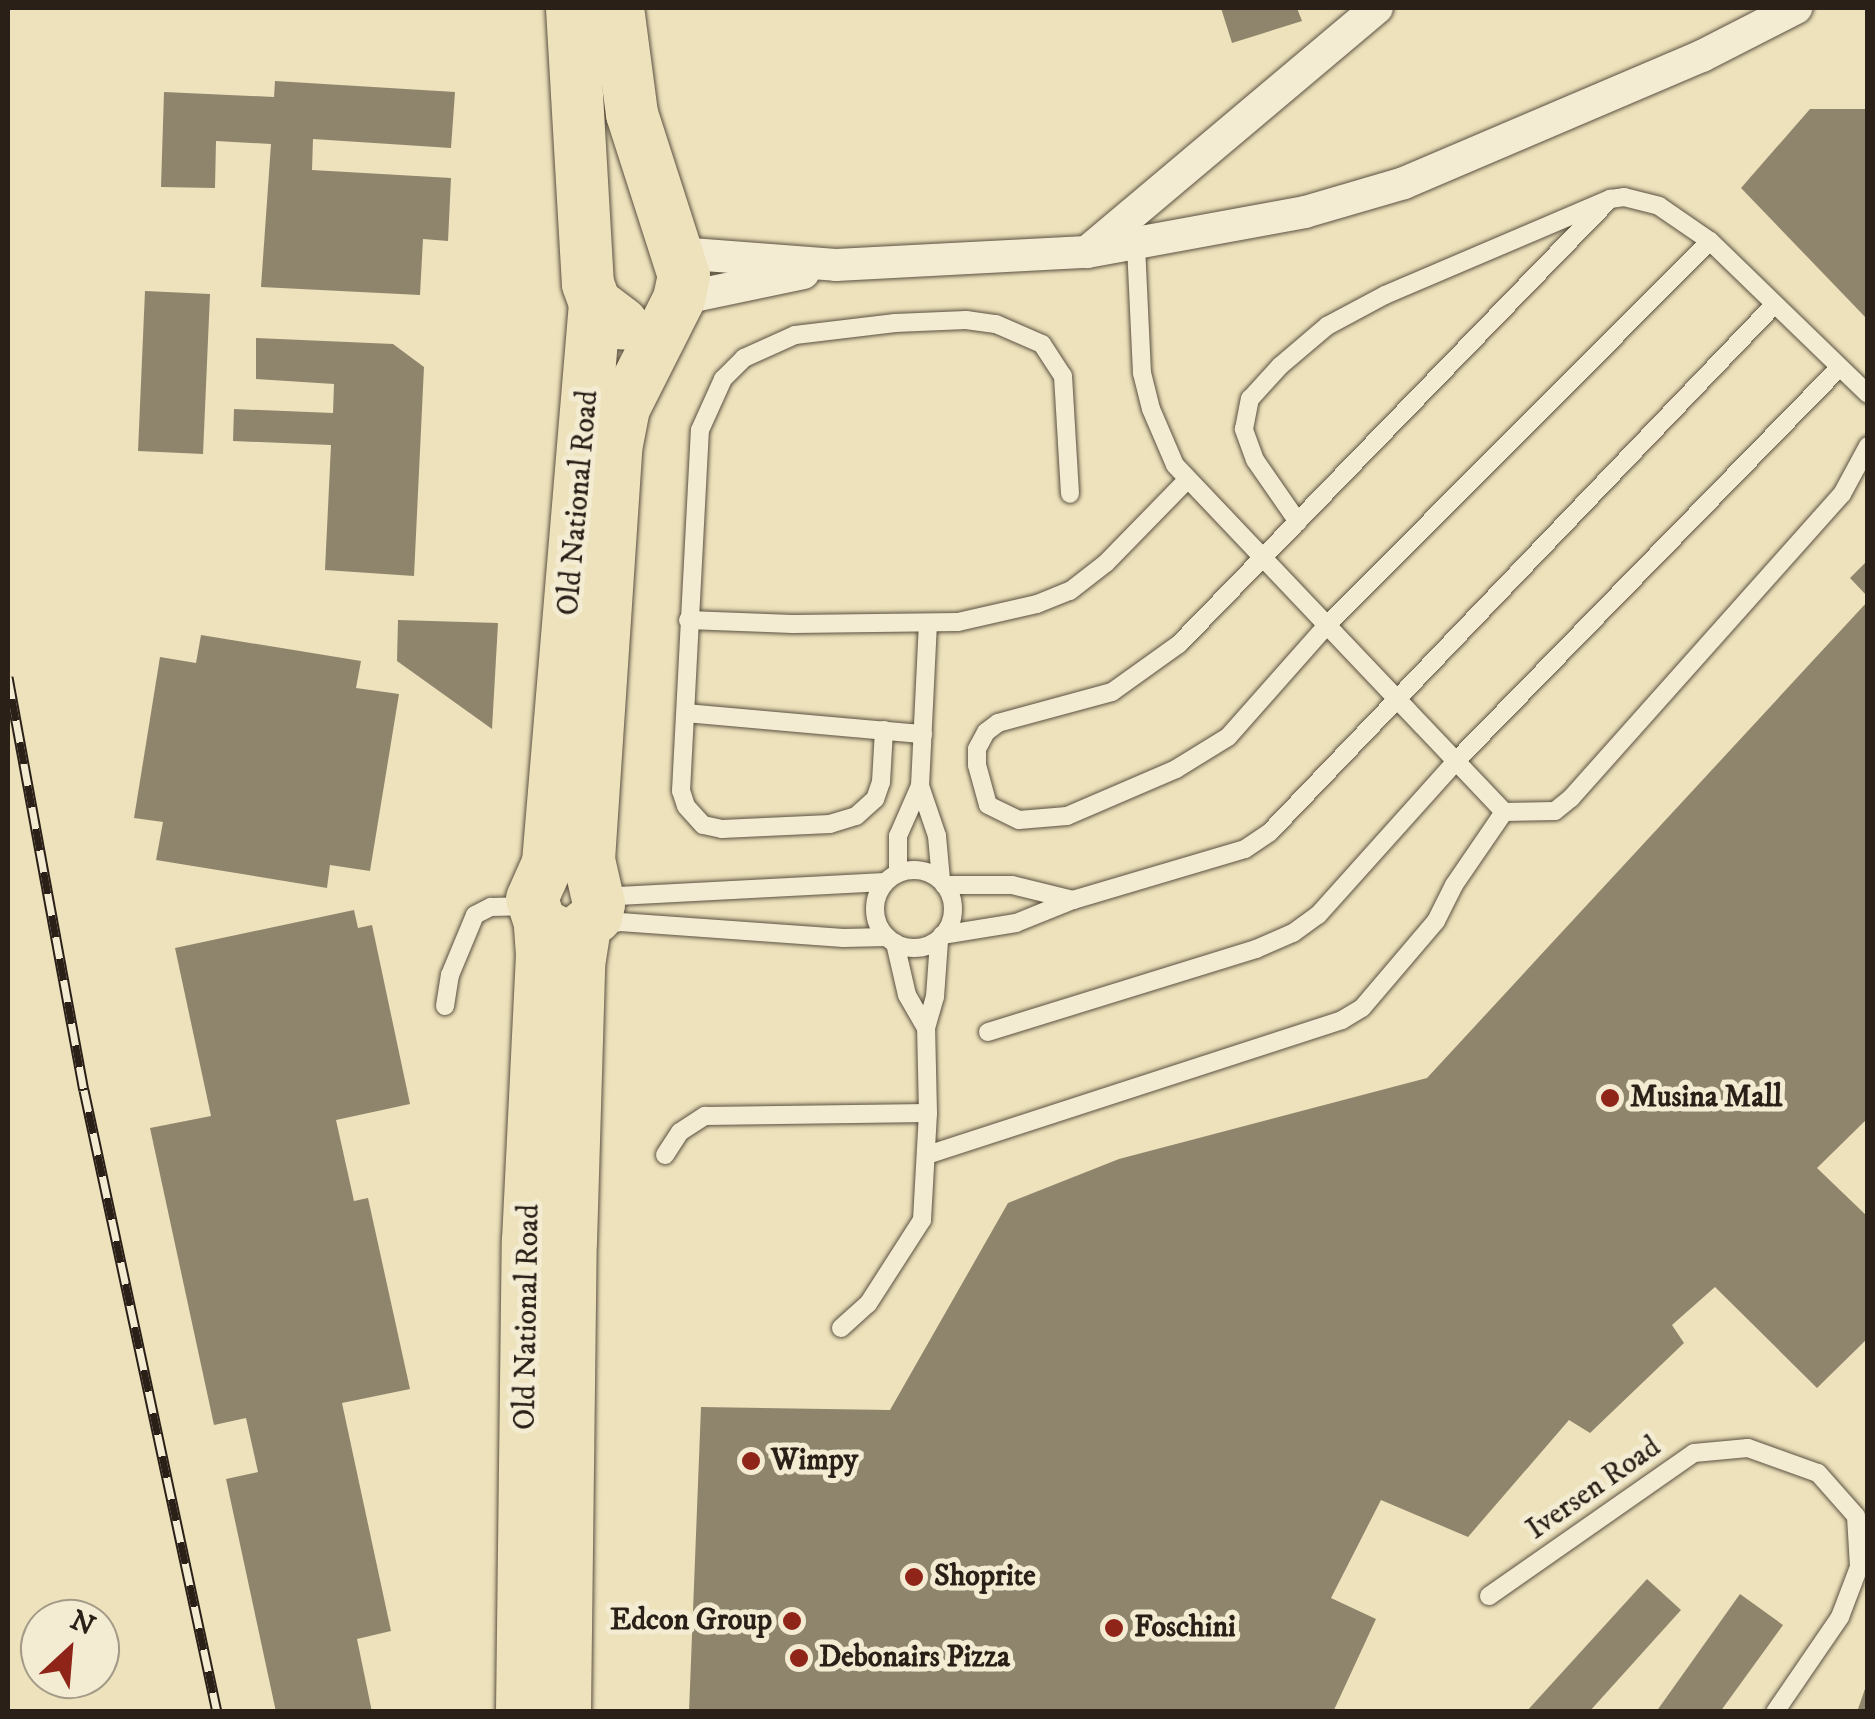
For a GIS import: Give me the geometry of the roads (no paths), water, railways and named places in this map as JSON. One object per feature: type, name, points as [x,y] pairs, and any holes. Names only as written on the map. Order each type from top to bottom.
[{"type":"main road","name":"Old National Road","points":[[566,1712],[578,965],[567,905],[548,862],[592,283],[572,8]]},
{"type":"main road","points":[[618,8],[632,114],[676,277]]},
{"type":"main road","points":[[637,228],[658,234],[676,277],[642,324],[624,324],[592,283],[599,245],[616,232],[637,228]]},
{"type":"main road","name":"Old National Road","points":[[522,1712],[528,1241],[616,449],[624,408],[676,277]]},
{"type":"street","points":[[1087,252],[1376,8]]},
{"type":"street","points":[[676,277],[1087,252],[1305,212],[1404,183],[1702,56],[1796,8]]},
{"type":"street","points":[[676,277],[836,266]]},
{"type":"lane","points":[[1298,522],[1255,460],[1244,429],[1250,399],[1280,366],[1328,326],[1385,295],[1610,199],[1624,197],[1659,206],[1710,241],[1868,394]]},
{"type":"lane","points":[[1610,199],[1178,644],[1112,692],[1019,716],[986,732],[977,749],[977,766],[988,805],[1019,820],[1066,816],[1194,760],[1228,736],[1259,706],[1327,625],[1710,241]]},
{"type":"lane","points":[[1136,246],[1142,373],[1151,409],[1175,465],[1504,812],[1555,810],[1571,798],[1842,494],[1868,446]]},
{"type":"lane","points":[[567,905],[620,922],[891,940],[914,947],[940,938],[1016,924],[1072,900],[1244,849],[1289,815],[1774,305]]},
{"type":"lane","points":[[884,730],[881,782],[875,799],[856,816],[830,824],[713,829],[694,816],[682,797],[700,430],[723,379],[744,358],[782,339],[895,324],[966,320],[996,324],[1042,344],[1063,376],[1070,494]]},
{"type":"lane","points":[[988,1032],[1256,949],[1293,933],[1318,915],[1456,760],[1839,368]]},
{"type":"lane","points":[[688,620],[928,623],[990,615],[1070,591],[1106,563],[1188,479]]},
{"type":"lane","points":[[926,1028],[907,994],[891,940],[874,910],[892,877],[898,836],[920,786],[928,623]]},
{"type":"lane","points":[[686,713],[923,734]]},
{"type":"lane","points":[[841,1328],[868,1304],[922,1220],[928,1113],[926,1028],[935,997],[940,938],[953,908],[942,882],[937,836],[920,786]]},
{"type":"lane","points":[[927,1155],[1342,1020],[1362,1008],[1436,921],[1454,885],[1504,812]]},
{"type":"lane","points":[[446,1006],[450,974],[475,916],[492,907],[567,905],[618,896],[928,872],[942,882],[1012,885],[1072,900]]},
{"type":"lane","points":[[665,1156],[680,1132],[705,1116],[928,1113]]},
{"type":"lane","name":"Iversen Road","points":[[1489,1596],[1694,1453],[1748,1448],[1818,1474],[1856,1516],[1859,1566],[1840,1616],[1775,1712]]},
{"type":"railway","points":[[8,677],[84,1090],[217,1712]]},
{"type":"place","name":"Musina Mall","points":[[1610,1098]]},
{"type":"place","name":"Wimpy","points":[[751,1461]]},
{"type":"place","name":"Shoprite","points":[[914,1577]]},
{"type":"place","name":"Edcon Group","points":[[792,1621]]},
{"type":"place","name":"Foschini","points":[[1114,1628]]},
{"type":"place","name":"Debonairs Pizza","points":[[799,1658]]}]
